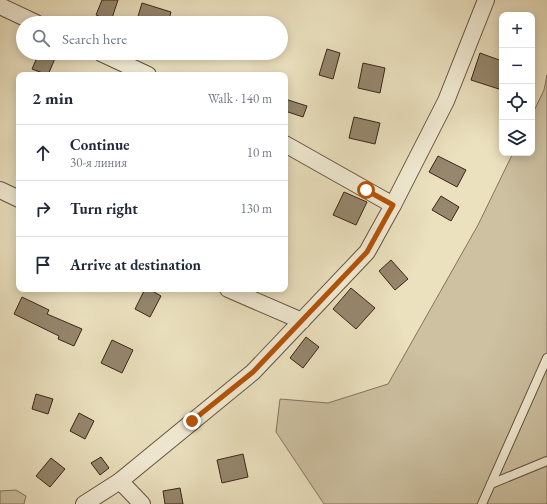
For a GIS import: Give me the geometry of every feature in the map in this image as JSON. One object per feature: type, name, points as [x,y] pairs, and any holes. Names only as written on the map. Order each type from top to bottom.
[{"type":"street","points":[[84,504],[120,481],[253,372],[367,252],[393,205],[446,101],[486,0]]},
{"type":"street","points":[[0,6],[21,16]]},
{"type":"street","points":[[116,60],[142,72]]},
{"type":"street","points":[[288,146],[393,205]]},
{"type":"street","points":[[0,190],[16,198]]},
{"type":"street","points":[[235,292],[302,321]]},
{"type":"street","points":[[120,481],[142,504]]},
{"type":"lane","points":[[482,504],[547,358]]},
{"type":"lane","points":[[491,484],[547,461]]},
{"type":"shaded area","points":[[547,75],[547,504],[324,504],[276,432],[280,399],[328,403],[388,384],[478,225],[512,156],[535,156],[535,109],[544,90]]},
{"type":"shaded area","points":[[16,490],[26,496],[24,504],[0,504],[0,491]]},
{"type":"building","points":[[102,0],[118,0],[113,16],[96,15]]},
{"type":"building","points":[[142,3],[171,12],[170,16],[138,16]]},
{"type":"building","points":[[327,49],[340,53],[333,79],[319,75]]},
{"type":"building","points":[[480,53],[499,60],[499,89],[471,80]]},
{"type":"building","points":[[36,60],[54,60],[49,72],[40,72],[32,69]]},
{"type":"building","points":[[363,63],[385,68],[380,93],[358,88]]},
{"type":"building","points":[[288,100],[307,106],[303,117],[288,112]]},
{"type":"building","points":[[354,117],[380,123],[375,144],[349,138]]},
{"type":"building","points":[[438,156],[466,170],[457,187],[429,172]]},
{"type":"building","points":[[344,192],[367,202],[356,225],[333,215]]},
{"type":"building","points":[[441,196],[459,207],[451,221],[432,210]]},
{"type":"building","points":[[391,260],[408,279],[395,290],[379,271]]},
{"type":"building","points":[[351,288],[375,308],[356,329],[333,309]]},
{"type":"building","points":[[144,292],[154,292],[161,296],[150,317],[135,309]]},
{"type":"building","points":[[22,297],[49,310],[47,314],[82,329],[74,346],[58,339],[59,336],[14,314]]},
{"type":"building","points":[[306,337],[319,347],[303,368],[290,358]]},
{"type":"building","points":[[112,340],[133,350],[122,373],[101,363]]},
{"type":"building","points":[[36,394],[53,399],[48,414],[32,409]]},
{"type":"building","points":[[79,413],[94,421],[85,439],[70,431]]},
{"type":"building","points":[[243,454],[248,477],[222,483],[217,460]]},
{"type":"building","points":[[101,457],[109,468],[100,475],[91,463]]},
{"type":"building","points":[[51,458],[65,469],[50,487],[36,476]]},
{"type":"building","points":[[180,488],[183,504],[165,504],[163,491]]},
{"type":"route","points":[[192,421],[253,372],[367,252],[393,205],[366,190]]}]
